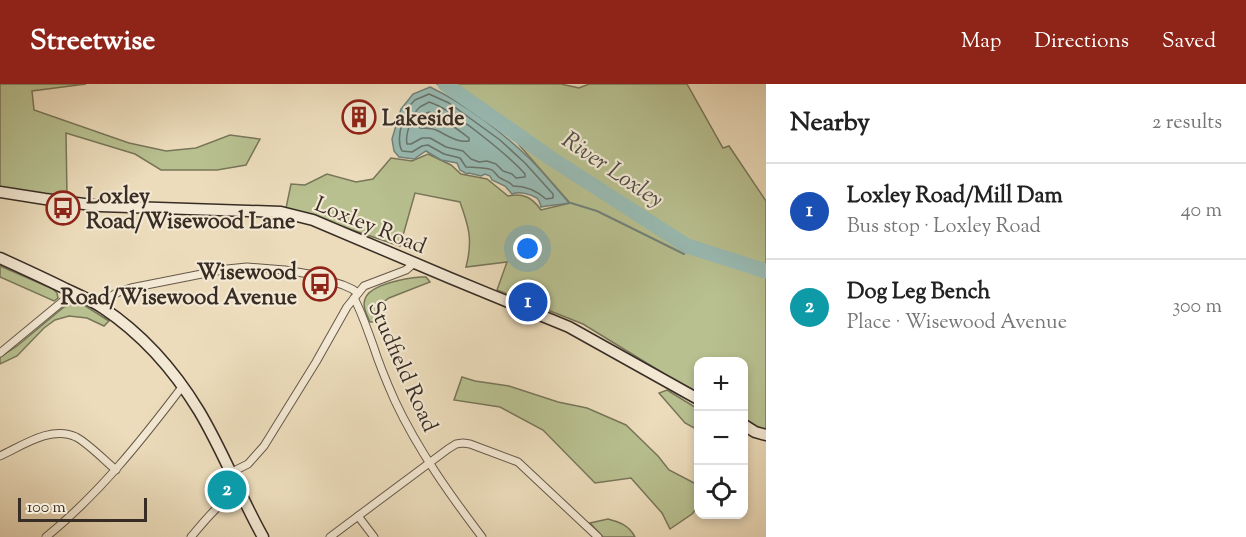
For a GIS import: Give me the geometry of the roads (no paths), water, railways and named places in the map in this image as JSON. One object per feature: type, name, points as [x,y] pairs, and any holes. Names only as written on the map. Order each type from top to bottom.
[{"type":"main road","name":"Loxley Road","points":[[0,192],[100,206],[281,212],[313,220],[569,327],[694,396]]},
{"type":"main road","points":[[0,258],[102,307],[134,332],[159,357],[198,409],[263,537]]},
{"type":"main road","points":[[748,428],[766,435]]},
{"type":"street","points":[[230,473],[248,464],[264,446],[301,388],[341,317],[364,286],[406,270],[414,263]]},
{"type":"street","points":[[102,307],[107,299],[117,292],[131,288],[247,267],[276,268],[309,274],[352,289],[356,296]]},
{"type":"street","points":[[0,353],[74,292]]},
{"type":"street","name":"Studfield Road","points":[[356,296],[396,403],[430,463],[482,537]]},
{"type":"street","points":[[46,537],[116,471],[182,387]]},
{"type":"street","points":[[0,456],[46,435],[66,434],[83,442],[116,471]]},
{"type":"street","points":[[330,537],[456,444],[463,443],[513,460],[524,467],[598,537]]},
{"type":"street","points":[[191,537],[215,508],[239,491]]},
{"type":"street","points":[[358,516],[374,537]]},
{"type":"water","points":[[430,87],[469,110],[507,138],[534,163],[569,203],[541,207],[537,198],[528,194],[512,194],[505,186],[492,180],[490,176],[467,174],[460,170],[457,163],[441,160],[426,151],[414,159],[399,157],[394,151],[392,139],[401,109],[413,94]]},
{"type":"waterway","name":"River Loxley","points":[[445,84],[549,157],[687,246],[766,271]]},
{"type":"waterway","points":[[571,203],[597,211],[684,254],[687,246]]},
{"type":"place","name":"Lakeside","points":[[359,117]]},
{"type":"place","name":"Loxley Road/Wisewood Lane","points":[[63,208]]},
{"type":"place","name":"Wisewood Road/Wisewood Avenue","points":[[320,284]]},
{"type":"place","name":"Loxley Road/Mill Dam","points":[[528,302]]},
{"type":"place","name":"Dog Leg Bench","points":[[227,490]]}]
